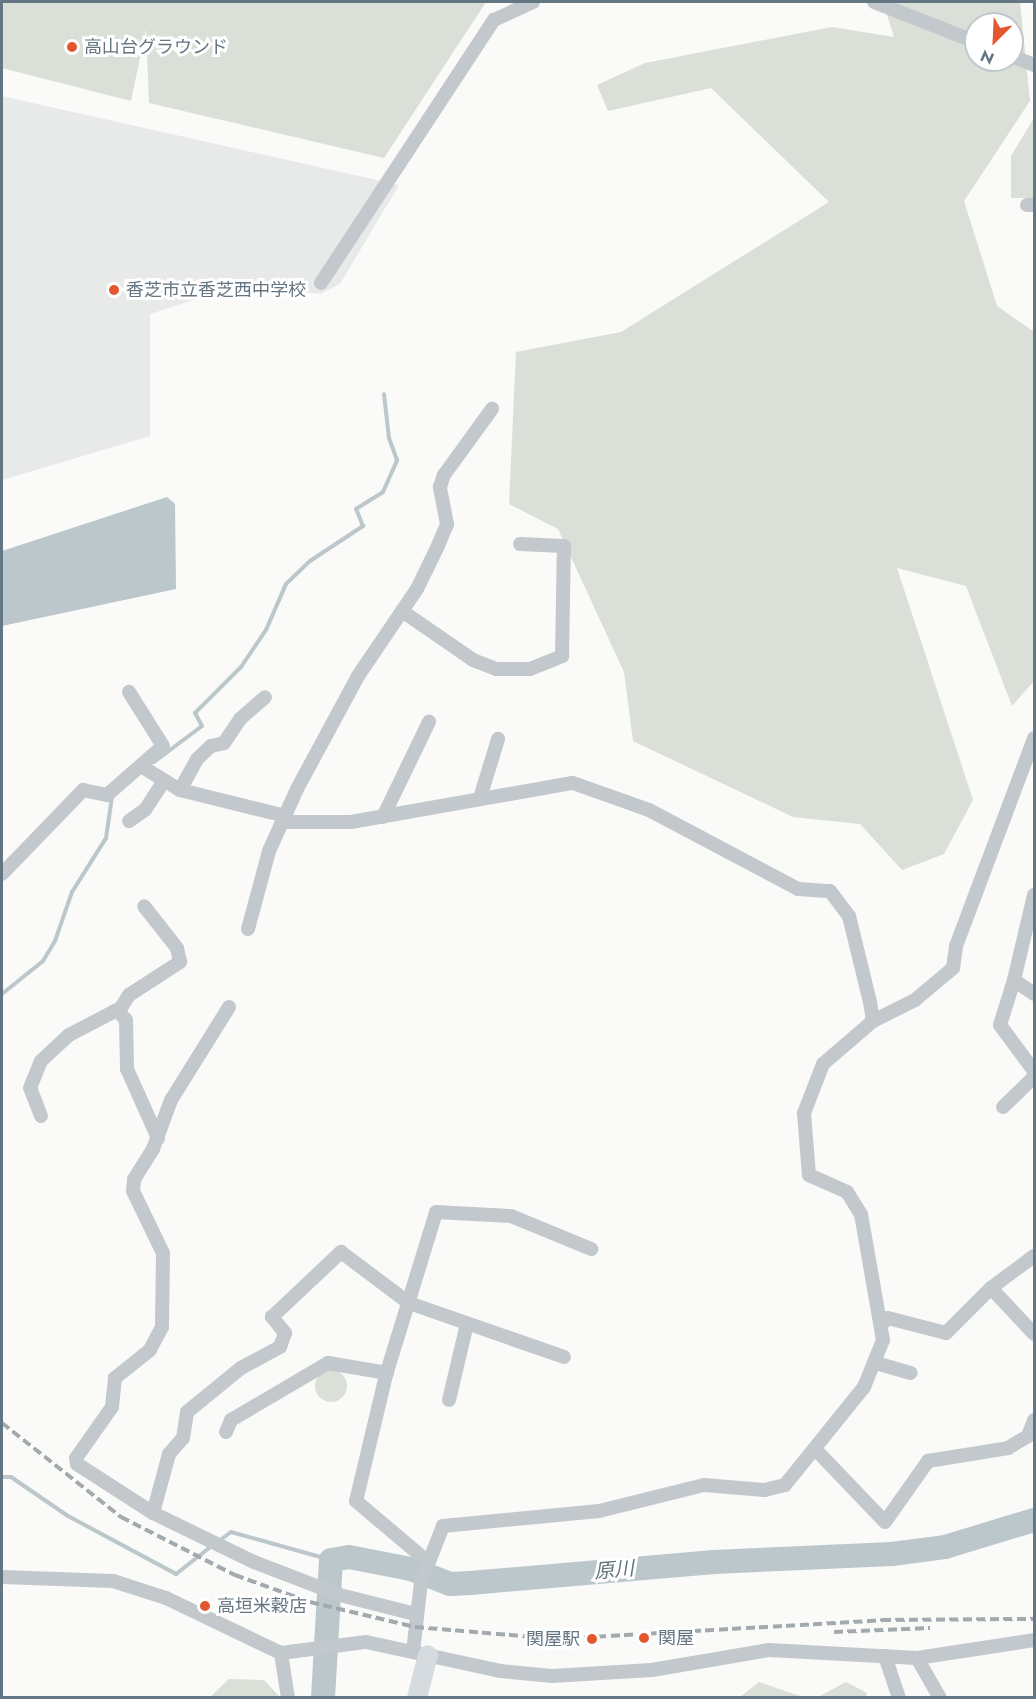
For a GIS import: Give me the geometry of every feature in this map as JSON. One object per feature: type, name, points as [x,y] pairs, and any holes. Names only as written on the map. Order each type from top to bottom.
[{"type":"street","points":[[321,284],[494,20],[533,2]]},
{"type":"street","points":[[874,2],[964,37]]},
{"type":"street","points":[[248,929],[269,851],[284,819],[358,676],[402,611],[447,524],[440,487],[444,475],[492,409]]},
{"type":"street","points":[[402,611],[473,660],[496,669],[530,669],[562,656],[564,546],[520,544]]},
{"type":"street","points":[[2,874],[84,790],[107,795],[163,746],[129,692]]},
{"type":"street","points":[[180,790],[196,759],[211,746],[224,743],[240,719],[265,697]]},
{"type":"street","points":[[383,817],[429,722]]},
{"type":"street","points":[[417,1698],[420,1654],[414,1614],[427,1561],[443,1526],[457,1521],[599,1511],[704,1485],[765,1490],[795,1479],[817,1451],[876,1363],[882,1323],[857,1202],[834,1184],[809,1175],[804,1113],[823,1064],[873,1021],[915,1000],[953,968],[956,946],[1035,738]]},
{"type":"street","points":[[480,798],[498,740]]},
{"type":"street","points":[[141,766],[180,790],[284,819],[324,824],[383,817],[573,783],[649,810],[798,889],[830,891],[849,916],[865,967],[873,1021]]},
{"type":"street","points":[[129,821],[145,810],[164,781]]},
{"type":"street","points":[[1035,895],[1014,980],[1000,1025],[1035,1071]]},
{"type":"street","points":[[41,1116],[30,1088],[41,1061],[92,1020],[119,1011],[129,995],[180,962],[177,948],[144,906]]},
{"type":"street","points":[[1014,980],[1035,994]]},
{"type":"street","points":[[229,1007],[171,1100],[158,1138],[134,1180],[133,1191],[163,1253],[162,1327],[150,1350],[115,1378],[112,1407],[76,1458],[77,1464],[153,1513],[321,1588],[414,1614]]},
{"type":"street","points":[[119,1011],[127,1028],[127,1069],[158,1138]]},
{"type":"street","points":[[1002,1107],[1035,1077]]},
{"type":"street","points":[[427,1561],[356,1501],[387,1373],[435,1212],[511,1216],[591,1249]]},
{"type":"street","points":[[153,1513],[169,1454],[183,1438],[187,1412],[241,1368],[280,1347],[285,1333],[272,1317],[341,1252],[409,1304],[564,1357]]},
{"type":"street","points":[[882,1323],[888,1318],[946,1333],[991,1288],[1034,1256]]},
{"type":"street","points":[[991,1288],[1035,1334]]},
{"type":"street","points":[[449,1400],[467,1324]]},
{"type":"street","points":[[226,1432],[231,1420],[328,1363],[387,1373]]},
{"type":"street","points":[[876,1363],[911,1373]]},
{"type":"street","points":[[817,1451],[885,1522],[928,1461],[1008,1448],[1028,1436],[1035,1420]]},
{"type":"street","points":[[2,1577],[113,1581],[166,1598],[281,1653],[366,1642],[500,1671],[552,1676],[652,1670],[769,1650],[917,1658],[1035,1640]]},
{"type":"street","points":[[281,1653],[288,1698]]},
{"type":"street","points":[[885,1656],[899,1698]]},
{"type":"street","points":[[917,1658],[940,1698]]},
{"type":"shaded area","points":[[2,2],[486,2],[384,158],[149,103],[146,29],[131,101],[2,68]]},
{"type":"shaded area","points":[[883,2],[1020,2],[1021,12],[964,12],[964,72],[1024,72],[1024,42],[1030,101],[964,201],[997,306],[1034,332],[1034,681],[1012,706],[966,586],[897,568],[973,800],[944,854],[902,870],[860,824],[793,817],[633,741],[624,672],[558,529],[509,504],[516,352],[621,332],[829,202],[711,88],[608,111],[597,85],[645,63],[832,27],[894,37]]},
{"type":"shaded area","name":"香芝市立香芝西中学校","points":[[2,96],[399,185],[340,284],[320,294],[240,285],[150,314],[150,436],[2,480]]},
{"type":"shaded area","points":[[1034,118],[1034,198],[1011,198],[1011,156]]},
{"type":"shaded area","points":[[167,497],[175,504],[176,589],[2,626],[2,551]]},
{"type":"shaded area","points":[[331,1370],[342,1375],[347,1386],[342,1397],[331,1402],[320,1397],[315,1386],[320,1375]]},
{"type":"shaded area","points":[[229,1679],[264,1680],[280,1697],[210,1697]]},
{"type":"shaded area","points":[[759,1682],[803,1697],[740,1697]]},
{"type":"shaded area","points":[[846,1682],[867,1693],[866,1697],[818,1697]]},
{"type":"waterway","points":[[154,762],[202,726],[195,713],[241,667],[266,630],[286,584],[310,561],[363,526],[356,509],[383,492],[397,460],[389,438],[384,394]]},
{"type":"waterway","points":[[2,994],[43,961],[55,941],[72,892],[106,838],[112,797]]},
{"type":"waterway","points":[[2,1477],[11,1477],[68,1516],[176,1574],[213,1545]]},
{"type":"waterway","name":"原川","points":[[323,1698],[331,1560],[349,1557],[411,1569],[450,1584],[470,1583],[714,1562],[892,1554],[945,1547],[1034,1520]]},
{"type":"waterway","points":[[219,1541],[231,1532],[331,1560]]},
{"type":"railway","points":[[2,1423],[121,1517],[235,1575],[310,1602],[415,1627],[557,1639],[882,1620],[1034,1619]]},
{"type":"railway","points":[[834,1632],[930,1628]]},
{"type":"place","name":"高山台グラウンド","points":[[72,47]]},
{"type":"place","name":"香芝市立香芝西中学校","points":[[114,290]]},
{"type":"place","name":"高垣米穀店","points":[[205,1606]]},
{"type":"place","name":"関屋","points":[[644,1638]]},
{"type":"place","name":"関屋駅","points":[[592,1639]]}]
